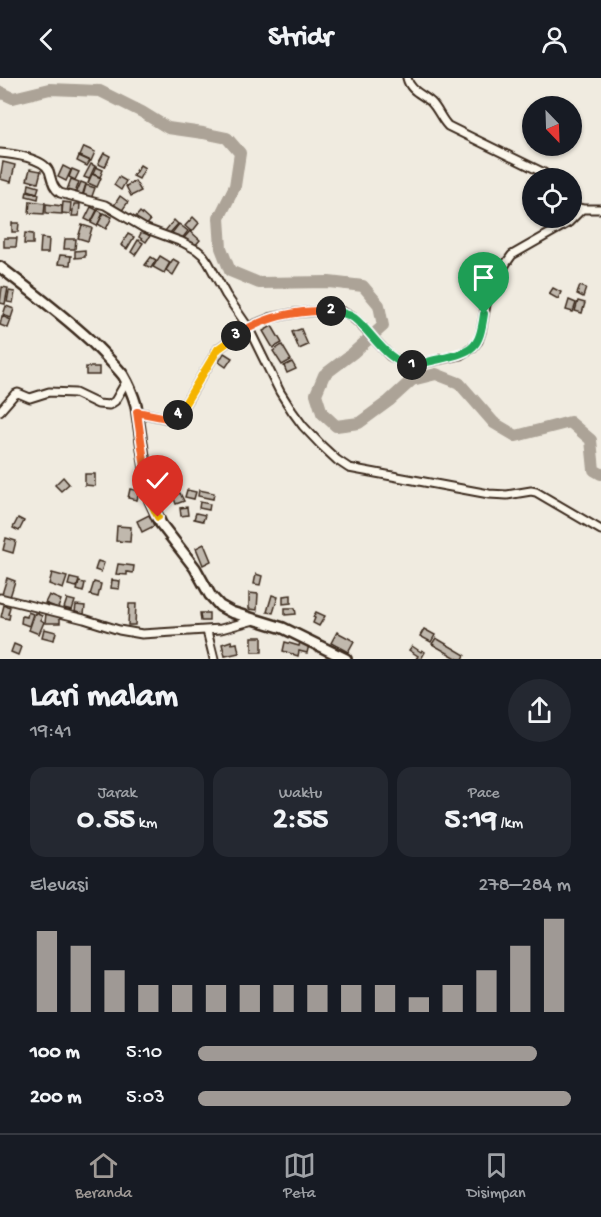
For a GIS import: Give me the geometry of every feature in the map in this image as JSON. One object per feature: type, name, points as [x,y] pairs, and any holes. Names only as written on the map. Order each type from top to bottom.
[{"type":"main road","points":[[0,267],[82,333],[108,358],[132,391],[150,500],[161,524],[195,567],[216,602],[231,612],[283,628],[346,659]]},
{"type":"street","points":[[407,78],[410,86],[432,103],[448,126],[534,168]]},
{"type":"street","points":[[0,153],[41,162],[47,167],[54,188],[60,193],[105,205],[144,228],[197,250],[208,262],[226,295],[248,327],[280,392],[292,411],[322,446],[349,468],[489,494],[536,492],[601,530]]},
{"type":"street","points":[[582,209],[601,209]]},
{"type":"street","points":[[137,412],[170,419],[177,417],[218,349],[248,327],[264,320],[295,313],[330,310],[343,312],[352,317],[397,361],[410,365],[460,355],[473,346],[481,333],[488,294],[512,255],[559,228]]},
{"type":"street","points":[[0,418],[0,411],[18,393],[30,398],[50,392],[73,393],[98,404],[109,405],[115,401],[126,382]]},
{"type":"street","points":[[0,598],[142,634],[207,631],[254,620]]},
{"type":"street","points":[[207,631],[214,659]]},
{"type":"building","points":[[84,147],[95,152],[91,161],[80,156]]},
{"type":"building","points":[[104,153],[110,156],[105,167],[98,164]]},
{"type":"building","points":[[79,156],[90,161],[87,166],[77,161]]},
{"type":"building","points":[[3,162],[15,165],[11,182],[0,179]]},
{"type":"building","points":[[91,164],[95,166],[89,179],[84,177]]},
{"type":"building","points":[[140,165],[145,168],[139,179],[133,176]]},
{"type":"building","points":[[63,166],[71,170],[66,181],[58,177]]},
{"type":"building","points":[[96,167],[103,170],[100,177],[93,174]]},
{"type":"building","points":[[30,169],[41,171],[38,183],[27,180]]},
{"type":"building","points":[[72,169],[79,172],[75,180],[69,177]]},
{"type":"building","points":[[92,174],[101,178],[97,187],[88,183]]},
{"type":"building","points":[[119,177],[126,181],[121,190],[114,185]]},
{"type":"building","points":[[71,179],[79,182],[75,193],[67,190]]},
{"type":"building","points":[[135,181],[141,191],[131,196],[126,186]]},
{"type":"building","points":[[81,182],[86,184],[82,196],[76,194]]},
{"type":"building","points":[[29,184],[39,187],[37,193],[28,190]]},
{"type":"building","points":[[86,185],[95,188],[91,199],[83,196]]},
{"type":"building","points":[[27,191],[39,194],[38,199],[26,196]]},
{"type":"building","points":[[120,196],[128,202],[121,212],[113,207]]},
{"type":"building","points":[[30,201],[45,203],[44,214],[29,213]]},
{"type":"building","points":[[63,202],[71,203],[70,214],[62,213]]},
{"type":"building","points":[[46,204],[62,206],[62,214],[46,213]]},
{"type":"building","points":[[74,204],[80,204],[79,216],[72,216]]},
{"type":"building","points":[[91,207],[97,210],[91,222],[85,219]]},
{"type":"building","points":[[98,210],[103,213],[97,226],[91,223]]},
{"type":"building","points":[[140,212],[150,221],[145,227],[134,219]]},
{"type":"building","points":[[104,213],[112,217],[106,229],[98,224]]},
{"type":"building","points":[[193,217],[199,223],[192,232],[185,226]]},
{"type":"building","points":[[174,220],[178,224],[169,234],[165,231]]},
{"type":"building","points":[[12,223],[19,223],[18,232],[12,232]]},
{"type":"building","points":[[179,224],[188,231],[181,240],[172,233]]},
{"type":"building","points":[[82,225],[92,228],[88,241],[78,238]]},
{"type":"building","points":[[142,231],[150,236],[146,242],[139,237]]},
{"type":"building","points":[[190,231],[200,240],[194,247],[184,238]]},
{"type":"building","points":[[25,233],[33,234],[33,244],[24,244]]},
{"type":"building","points":[[128,234],[134,237],[127,249],[121,245]]},
{"type":"building","points":[[4,238],[17,238],[16,247],[4,247]]},
{"type":"building","points":[[41,238],[49,239],[48,253],[40,253]]},
{"type":"building","points":[[65,239],[76,239],[75,249],[64,249]]},
{"type":"building","points":[[138,240],[143,243],[135,255],[131,252]]},
{"type":"building","points":[[85,250],[85,257],[75,258],[75,251]]},
{"type":"building","points":[[60,255],[71,256],[70,265],[58,264]]},
{"type":"building","points":[[160,256],[170,262],[164,273],[153,267]]},
{"type":"building","points":[[151,257],[156,260],[151,268],[145,265]]},
{"type":"building","points":[[173,259],[180,263],[173,275],[166,270]]},
{"type":"building","points":[[580,286],[586,288],[583,297],[577,294]]},
{"type":"building","points":[[2,287],[8,288],[5,304],[0,303]]},
{"type":"building","points":[[553,288],[561,292],[558,299],[549,294]]},
{"type":"building","points":[[9,291],[15,292],[13,303],[7,302]]},
{"type":"building","points":[[569,300],[576,303],[573,312],[566,310]]},
{"type":"building","points":[[578,301],[585,303],[582,313],[575,311]]},
{"type":"building","points":[[6,306],[14,309],[11,318],[3,315]]},
{"type":"building","points":[[2,316],[11,320],[8,328],[0,325]]},
{"type":"building","points":[[272,326],[282,343],[273,348],[263,331]]},
{"type":"building","points":[[301,329],[308,345],[299,349],[292,332]]},
{"type":"building","points":[[282,345],[291,360],[282,365],[273,351]]},
{"type":"building","points":[[224,353],[232,358],[226,367],[219,362]]},
{"type":"building","points":[[292,362],[296,369],[287,373],[284,366]]},
{"type":"building","points":[[86,367],[99,367],[99,375],[86,375]]},
{"type":"building","points":[[85,474],[95,474],[95,486],[85,485]]},
{"type":"building","points":[[63,477],[69,484],[61,491],[55,485]]},
{"type":"building","points":[[130,489],[139,491],[137,500],[128,498]]},
{"type":"building","points":[[187,490],[196,492],[194,499],[185,497]]},
{"type":"building","points":[[199,490],[214,493],[213,499],[198,496]]},
{"type":"building","points":[[180,493],[184,501],[176,504],[173,496]]},
{"type":"building","points":[[200,502],[210,504],[209,510],[199,508]]},
{"type":"building","points":[[187,507],[188,515],[181,516],[180,508]]},
{"type":"building","points":[[196,513],[205,515],[203,521],[194,519]]},
{"type":"building","points":[[149,515],[154,526],[142,532],[137,521]]},
{"type":"building","points":[[18,518],[24,521],[19,531],[13,528]]},
{"type":"building","points":[[117,526],[131,527],[130,542],[116,541]]},
{"type":"building","points":[[6,538],[16,541],[13,553],[3,550]]},
{"type":"building","points":[[204,544],[211,561],[203,565],[196,548]]},
{"type":"building","points":[[98,561],[104,563],[101,572],[95,570]]},
{"type":"building","points":[[118,564],[134,566],[133,573],[116,574]]},
{"type":"building","points":[[52,573],[67,577],[63,589],[49,584]]},
{"type":"building","points":[[256,574],[262,576],[260,585],[254,584]]},
{"type":"building","points":[[7,578],[15,581],[10,597],[2,594]]},
{"type":"building","points":[[70,578],[79,580],[77,587],[68,585]]},
{"type":"building","points":[[112,580],[120,581],[119,589],[111,588]]},
{"type":"building","points":[[79,582],[85,583],[83,592],[77,590]]},
{"type":"building","points":[[94,582],[101,584],[98,597],[90,595]]},
{"type":"building","points":[[249,593],[258,594],[257,610],[249,609]]},
{"type":"building","points":[[49,595],[61,600],[58,608],[45,603]]},
{"type":"building","points":[[272,595],[278,597],[273,613],[267,612]]},
{"type":"building","points":[[291,595],[291,603],[283,604],[283,596]]},
{"type":"building","points":[[67,599],[75,601],[72,610],[64,608]]},
{"type":"building","points":[[129,604],[136,604],[135,625],[128,625]]},
{"type":"building","points":[[4,605],[10,607],[9,619],[1,617]]},
{"type":"building","points":[[76,605],[85,606],[84,614],[75,612]]},
{"type":"building","points":[[285,608],[295,608],[296,614],[285,615]]},
{"type":"building","points":[[28,612],[33,614],[29,626],[21,623],[22,616],[27,617]]},
{"type":"building","points":[[316,612],[325,616],[319,626],[313,623]]},
{"type":"building","points":[[35,613],[42,616],[41,620],[44,622],[39,634],[29,630]]},
{"type":"building","points":[[46,613],[60,614],[60,623],[45,623]]},
{"type":"building","points":[[200,613],[209,613],[209,621],[201,621]]},
{"type":"building","points":[[44,629],[56,632],[54,640],[42,637]]},
{"type":"building","points":[[424,629],[435,635],[431,642],[420,636]]},
{"type":"building","points":[[337,632],[354,641],[348,652],[331,643]]},
{"type":"building","points":[[252,637],[262,637],[262,652],[252,652]]},
{"type":"building","points":[[436,638],[465,655],[463,659],[458,659],[432,644]]},
{"type":"building","points":[[231,641],[232,644],[237,643],[239,653],[225,656],[222,644]]},
{"type":"building","points":[[285,642],[299,646],[300,642],[309,645],[307,653],[299,651],[298,656],[283,651]]},
{"type":"building","points":[[14,644],[21,647],[18,655],[11,652]]},
{"type":"building","points":[[412,646],[425,652],[421,659],[416,659],[418,656],[409,650]]},
{"type":"waterway","points":[[0,92],[13,98],[50,89],[100,91],[168,128],[227,138],[240,153],[235,186],[219,218],[221,248],[230,271],[259,283],[329,282],[363,286],[379,305],[383,326],[324,375],[316,394],[322,413],[336,426],[359,423],[389,401],[412,380],[436,374],[459,383],[494,423],[516,436],[570,422],[591,440],[594,470],[601,474]]},
{"type":"route","points":[[158,517],[150,500],[137,412],[170,419],[177,417],[218,349],[248,327],[270,318],[295,313],[330,310],[343,312],[358,322],[393,358],[410,365],[460,355],[478,341],[484,314]]}]
